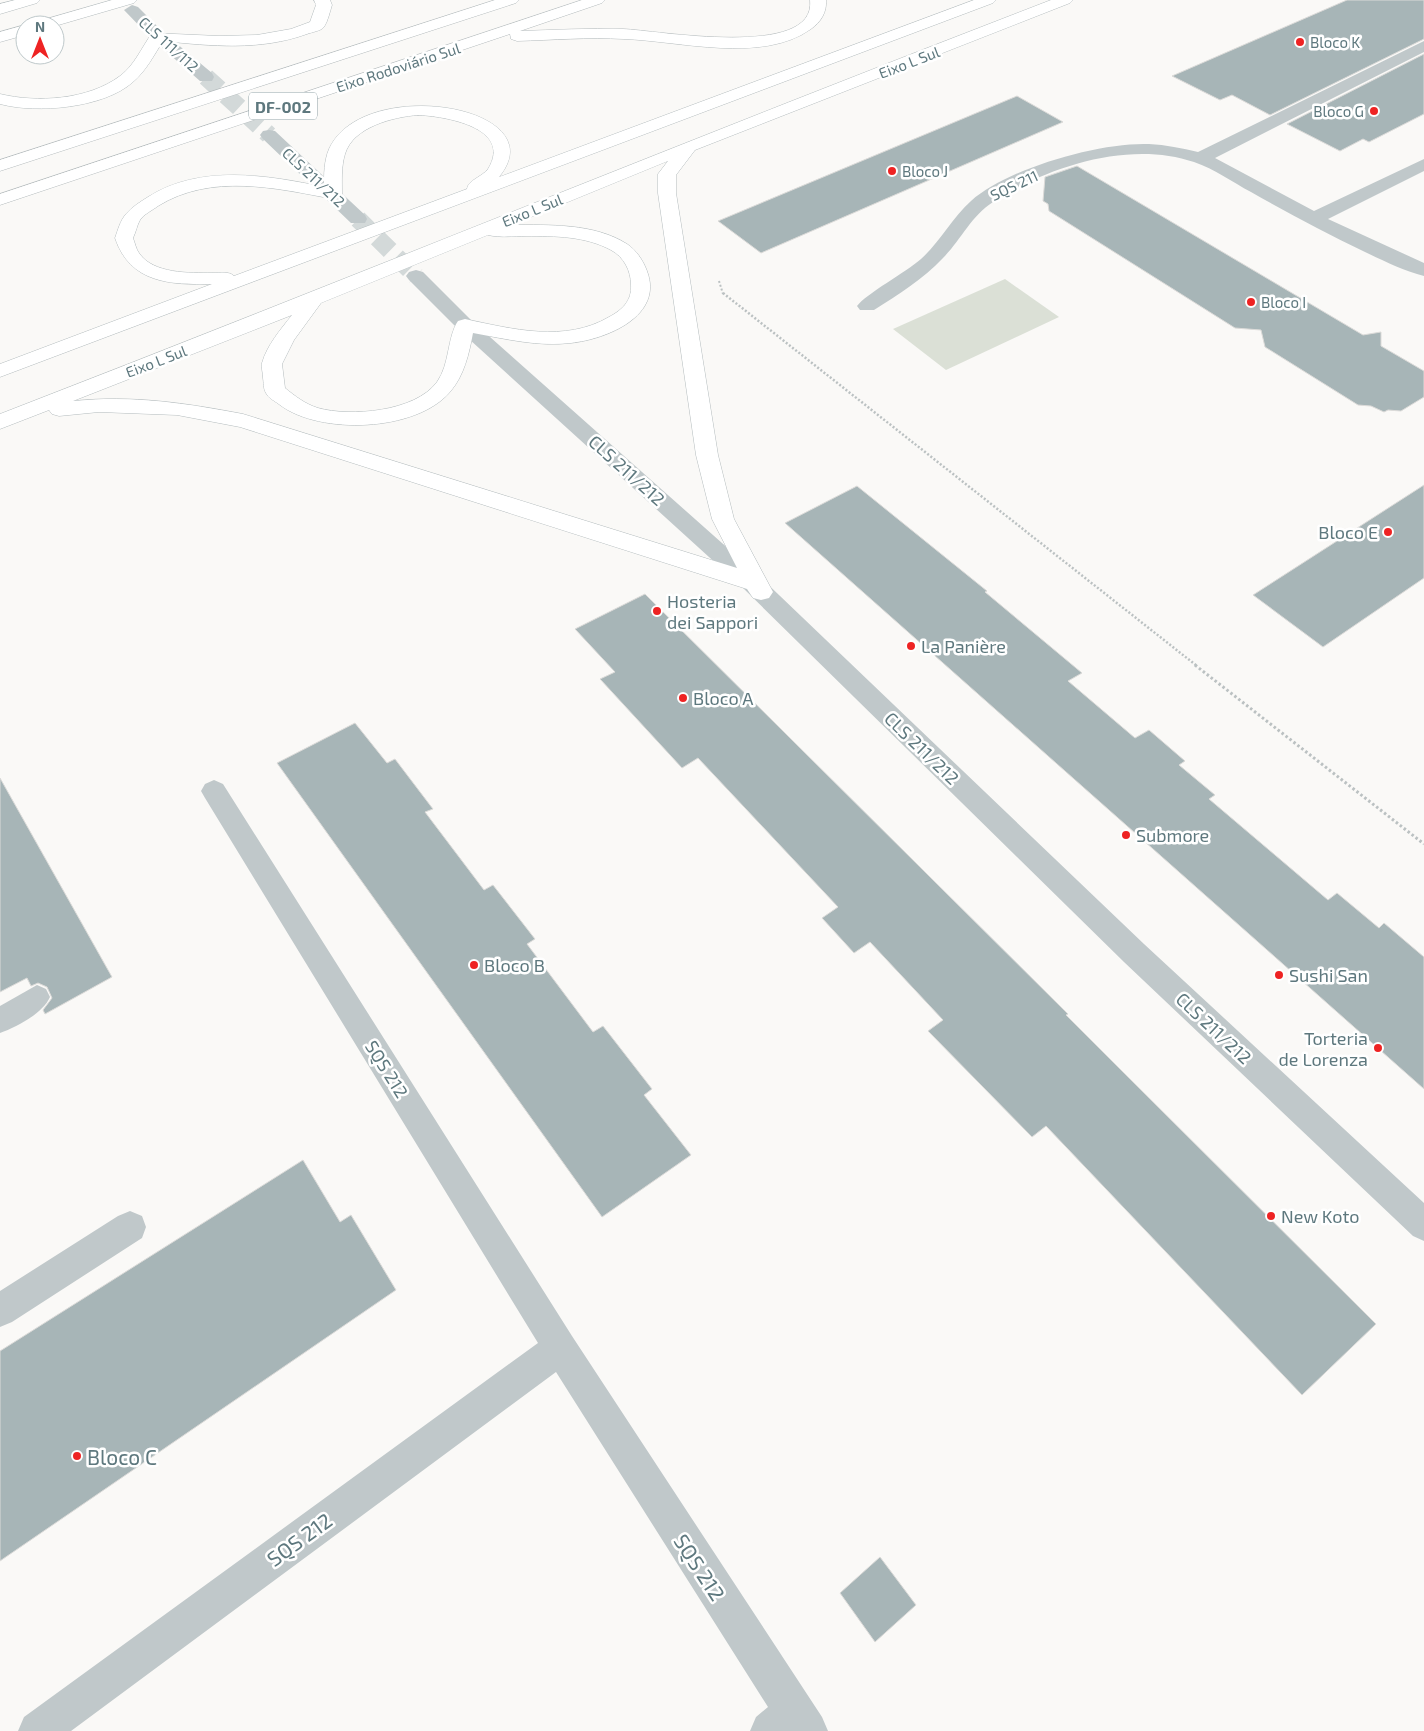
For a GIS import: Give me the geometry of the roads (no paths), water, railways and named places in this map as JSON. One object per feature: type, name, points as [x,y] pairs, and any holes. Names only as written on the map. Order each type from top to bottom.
[{"type":"main road","points":[[0,99],[8,102],[43,104],[104,92],[126,80],[158,36],[209,42],[256,42],[291,36],[317,25],[324,5],[322,0]]},
{"type":"main road","name":"Eixo Rodoviário Sul","points":[[0,166],[489,5],[511,0]]},
{"type":"main road","name":"Eixo Rodoviário Sul","points":[[0,200],[597,0]]},
{"type":"main road","points":[[488,37],[616,34],[734,42],[770,40],[793,32],[811,21],[819,8],[818,0]]},
{"type":"main road","name":"Eixo L Sul","points":[[0,371],[988,0]]},
{"type":"main road","name":"Eixo L Sul","points":[[0,422],[314,299],[690,146],[1065,0]]},
{"type":"main road","points":[[0,3],[27,1]]},
{"type":"main road","points":[[0,9],[27,1]]},
{"type":"main road","points":[[65,20],[131,5]]},
{"type":"main road","points":[[3,38],[15,34]]},
{"type":"main road","points":[[252,276],[198,280],[152,271],[131,257],[124,238],[133,217],[151,202],[158,197],[188,186],[228,181],[281,184],[333,194],[335,156],[342,142],[361,126],[382,117],[418,110],[454,114],[483,124],[498,136],[502,154],[497,170],[467,195]]},
{"type":"main road","points":[[690,146],[667,174],[668,193],[707,455],[723,519],[756,587]]},
{"type":"main road","points":[[314,299],[284,339],[272,364],[275,391],[300,408],[332,418],[380,417],[416,406],[442,389],[458,359],[465,324],[527,337],[572,337],[607,326],[634,309],[641,289],[638,267],[620,247],[592,236],[557,231],[481,231]]},
{"type":"main road","points":[[28,412],[99,405],[178,408],[243,421],[756,587]]},
{"type":"street","name":"CLS 111/112","points":[[131,5],[158,36],[206,78]]},
{"type":"street","points":[[1200,158],[1424,46]]},
{"type":"street","name":"CLS 211/212","points":[[269,135],[358,219]]},
{"type":"street","name":"SQS 211","points":[[867,306],[916,275],[938,252],[964,216],[986,198],[1021,180],[1075,159],[1118,150],[1161,150],[1200,158],[1313,219],[1390,257],[1424,270]]},
{"type":"street","points":[[1313,219],[1424,164]]},
{"type":"street","name":"CLS 211/212","points":[[416,276],[465,324],[756,587],[1134,953],[1424,1225]]},
{"type":"street","name":"SQS 212","points":[[214,791],[560,1348],[790,1724]]},
{"type":"street","points":[[0,1310],[130,1227]]},
{"type":"street","name":"SQS 212","points":[[38,1731],[560,1348]]},
{"type":"lane","points":[[0,1021],[37,997]]},
{"type":"tunnel","points":[[206,77],[269,135]]},
{"type":"tunnel","points":[[358,219],[416,276]]},
{"type":"place","name":"Bloco K","points":[[1300,42]]},
{"type":"place","name":"Bloco G","points":[[1374,111]]},
{"type":"place","name":"Bloco J","points":[[892,171]]},
{"type":"place","name":"Bloco I","points":[[1251,302]]},
{"type":"place","name":"Bloco E","points":[[1388,532]]},
{"type":"place","name":"Hosteria dei Sappori","points":[[657,611]]},
{"type":"place","name":"La Panière","points":[[911,646]]},
{"type":"place","name":"Bloco A","points":[[683,698]]},
{"type":"place","name":"Submore","points":[[1126,835]]},
{"type":"place","name":"Bloco B","points":[[474,965]]},
{"type":"place","name":"Sushi San","points":[[1279,975]]},
{"type":"place","name":"Torteria de Lorenza","points":[[1378,1048]]},
{"type":"place","name":"New Koto","points":[[1271,1216]]},
{"type":"place","name":"Bloco C","points":[[77,1456]]}]
